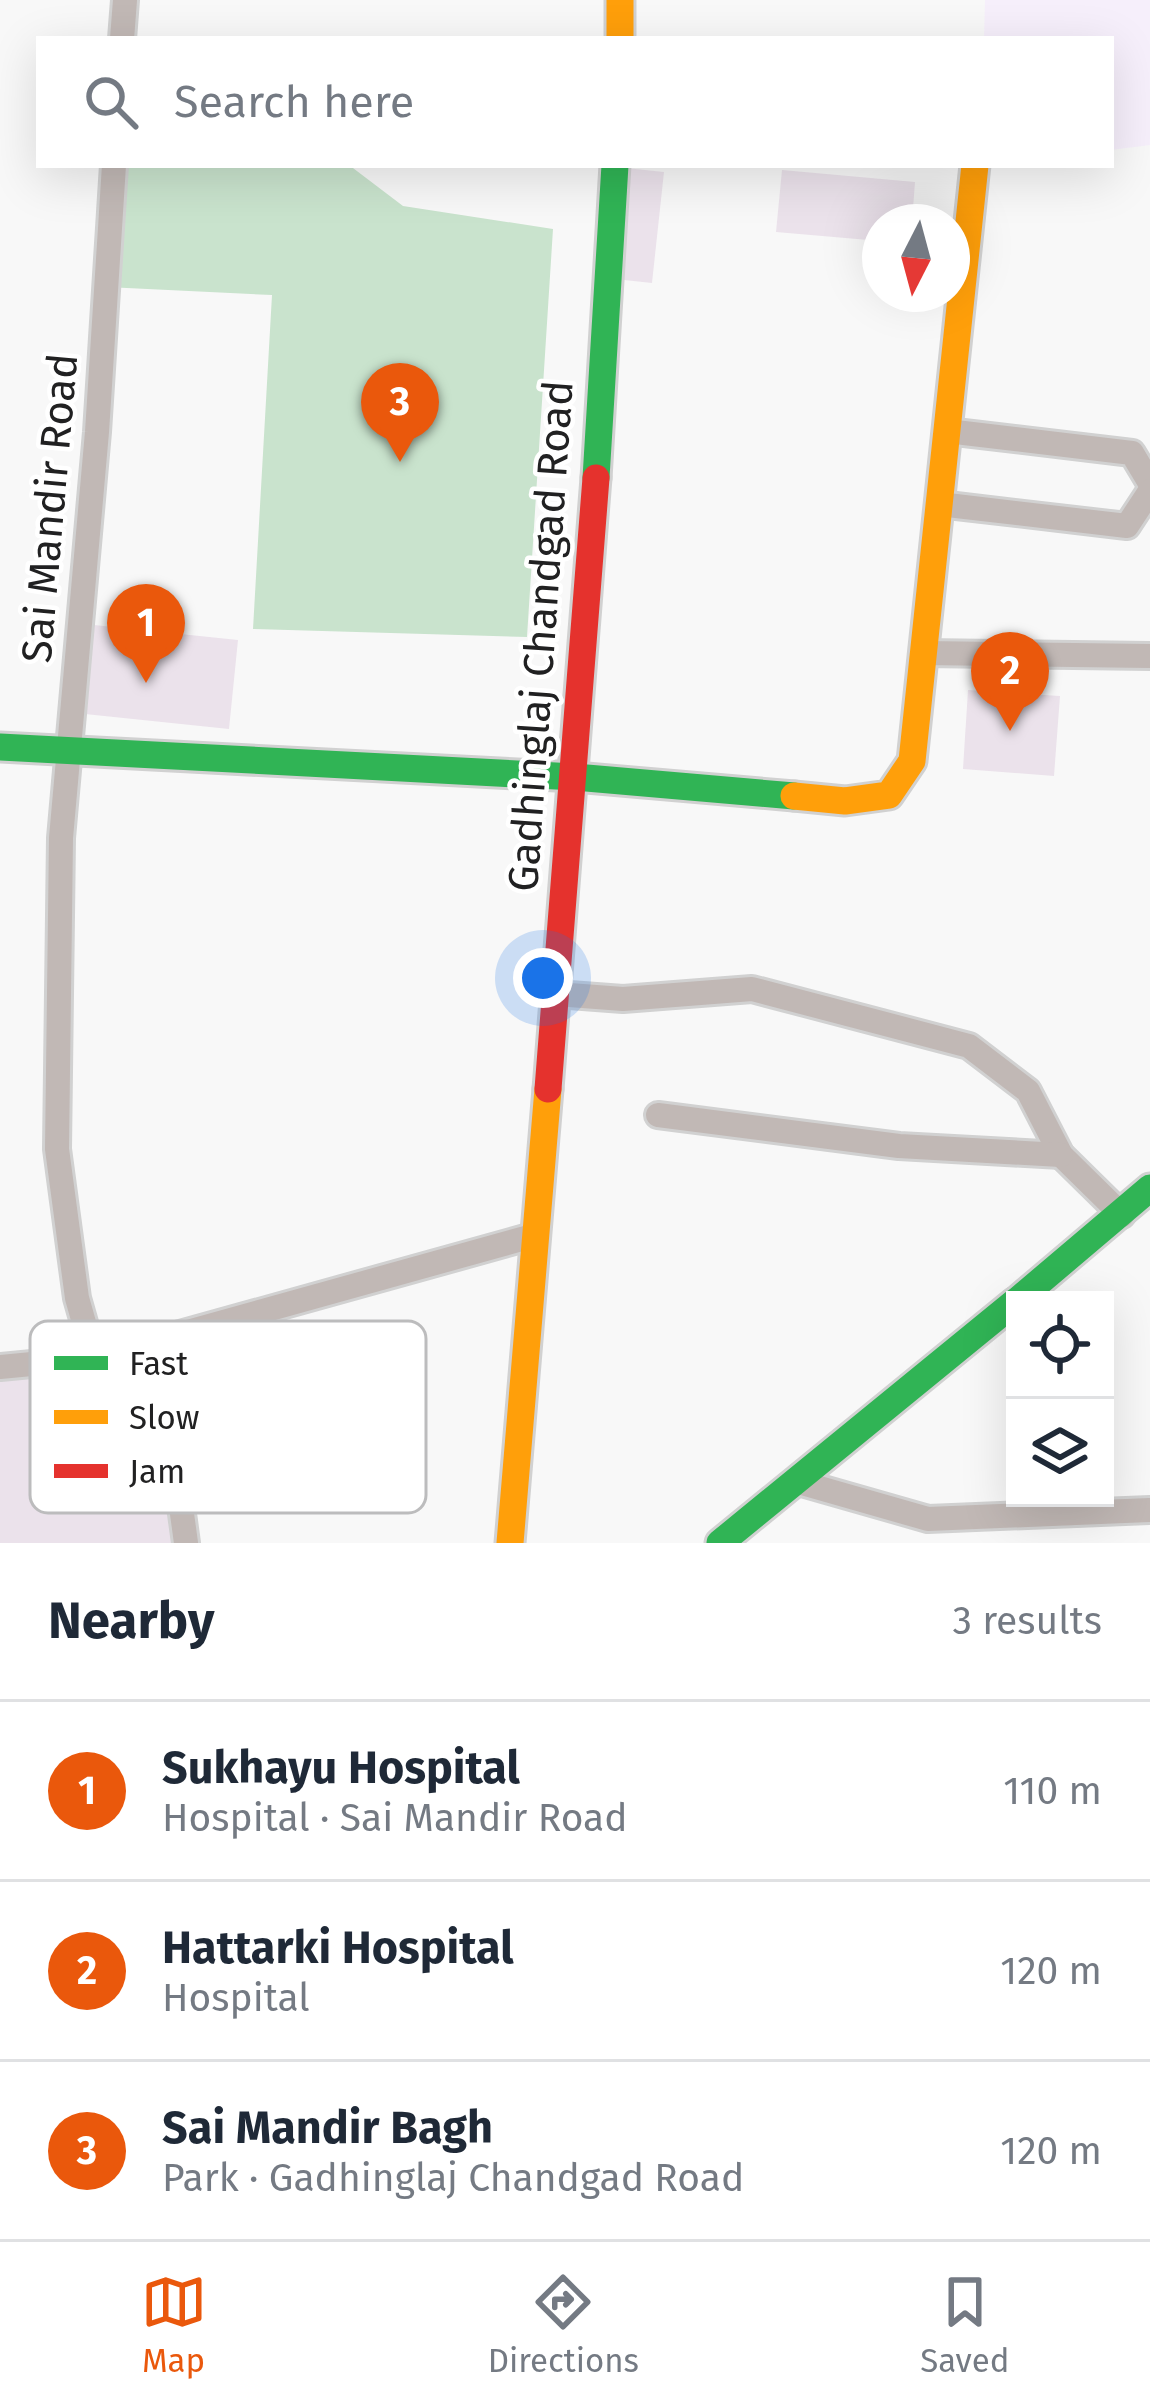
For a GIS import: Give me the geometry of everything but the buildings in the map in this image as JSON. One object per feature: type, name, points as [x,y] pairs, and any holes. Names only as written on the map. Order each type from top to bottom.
[{"type":"main road","points":[[620,0],[620,36]]},
{"type":"main road","name":"Gadhinglaj Chandgad Road","points":[[510,1543],[574,777],[615,168]]},
{"type":"main road","points":[[0,746],[574,777],[845,801],[889,795],[912,761],[972,168]]},
{"type":"main road","points":[[1028,1291],[1150,1188]]},
{"type":"main road","points":[[720,1543],[1006,1309]]},
{"type":"street","points":[[122,36],[125,0]]},
{"type":"street","name":"Sai Mandir Road","points":[[84,1321],[57,1149],[61,838],[97,432],[114,168]]},
{"type":"street","points":[[939,504],[1127,526],[1150,487],[1132,453],[946,431]]},
{"type":"street","points":[[923,652],[1150,656]]},
{"type":"street","points":[[556,994],[623,999],[752,989],[968,1046],[1028,1091],[1061,1155],[1122,1215]]},
{"type":"street","points":[[658,1114],[899,1147],[1061,1155]]},
{"type":"street","points":[[227,1321],[536,1235]]},
{"type":"street","points":[[0,1367],[30,1364]]},
{"type":"street","points":[[795,1481],[928,1519],[1150,1510]]},
{"type":"street","points":[[182,1513],[186,1543]]},
{"type":"shaded area","points":[[985,0],[1150,0],[1150,145],[1114,150],[1114,36],[984,36]]},
{"type":"green space","points":[[114,168],[353,168],[403,206],[553,229],[527,637],[253,629],[272,295],[106,287]]},
{"type":"traffic: fast","points":[[596,478],[615,168]]},
{"type":"traffic: fast","points":[[0,747],[575,777],[794,796]]},
{"type":"traffic: fast","points":[[1029,1291],[1150,1188]]},
{"type":"traffic: fast","points":[[720,1543],[1006,1309]]},
{"type":"traffic: slow","points":[[620,0],[620,36]]},
{"type":"traffic: slow","points":[[794,796],[845,801],[889,795],[912,761],[975,168]]},
{"type":"traffic: slow","points":[[510,1543],[548,1089]]},
{"type":"traffic: jam","points":[[548,1089],[596,478]]},
{"type":"place","name":"Sai Mandir Bagh","points":[[400,462]]},
{"type":"place","name":"Sukhayu Hospital","points":[[146,683]]},
{"type":"place","name":"Hattarki Hospital","points":[[1010,731]]}]
